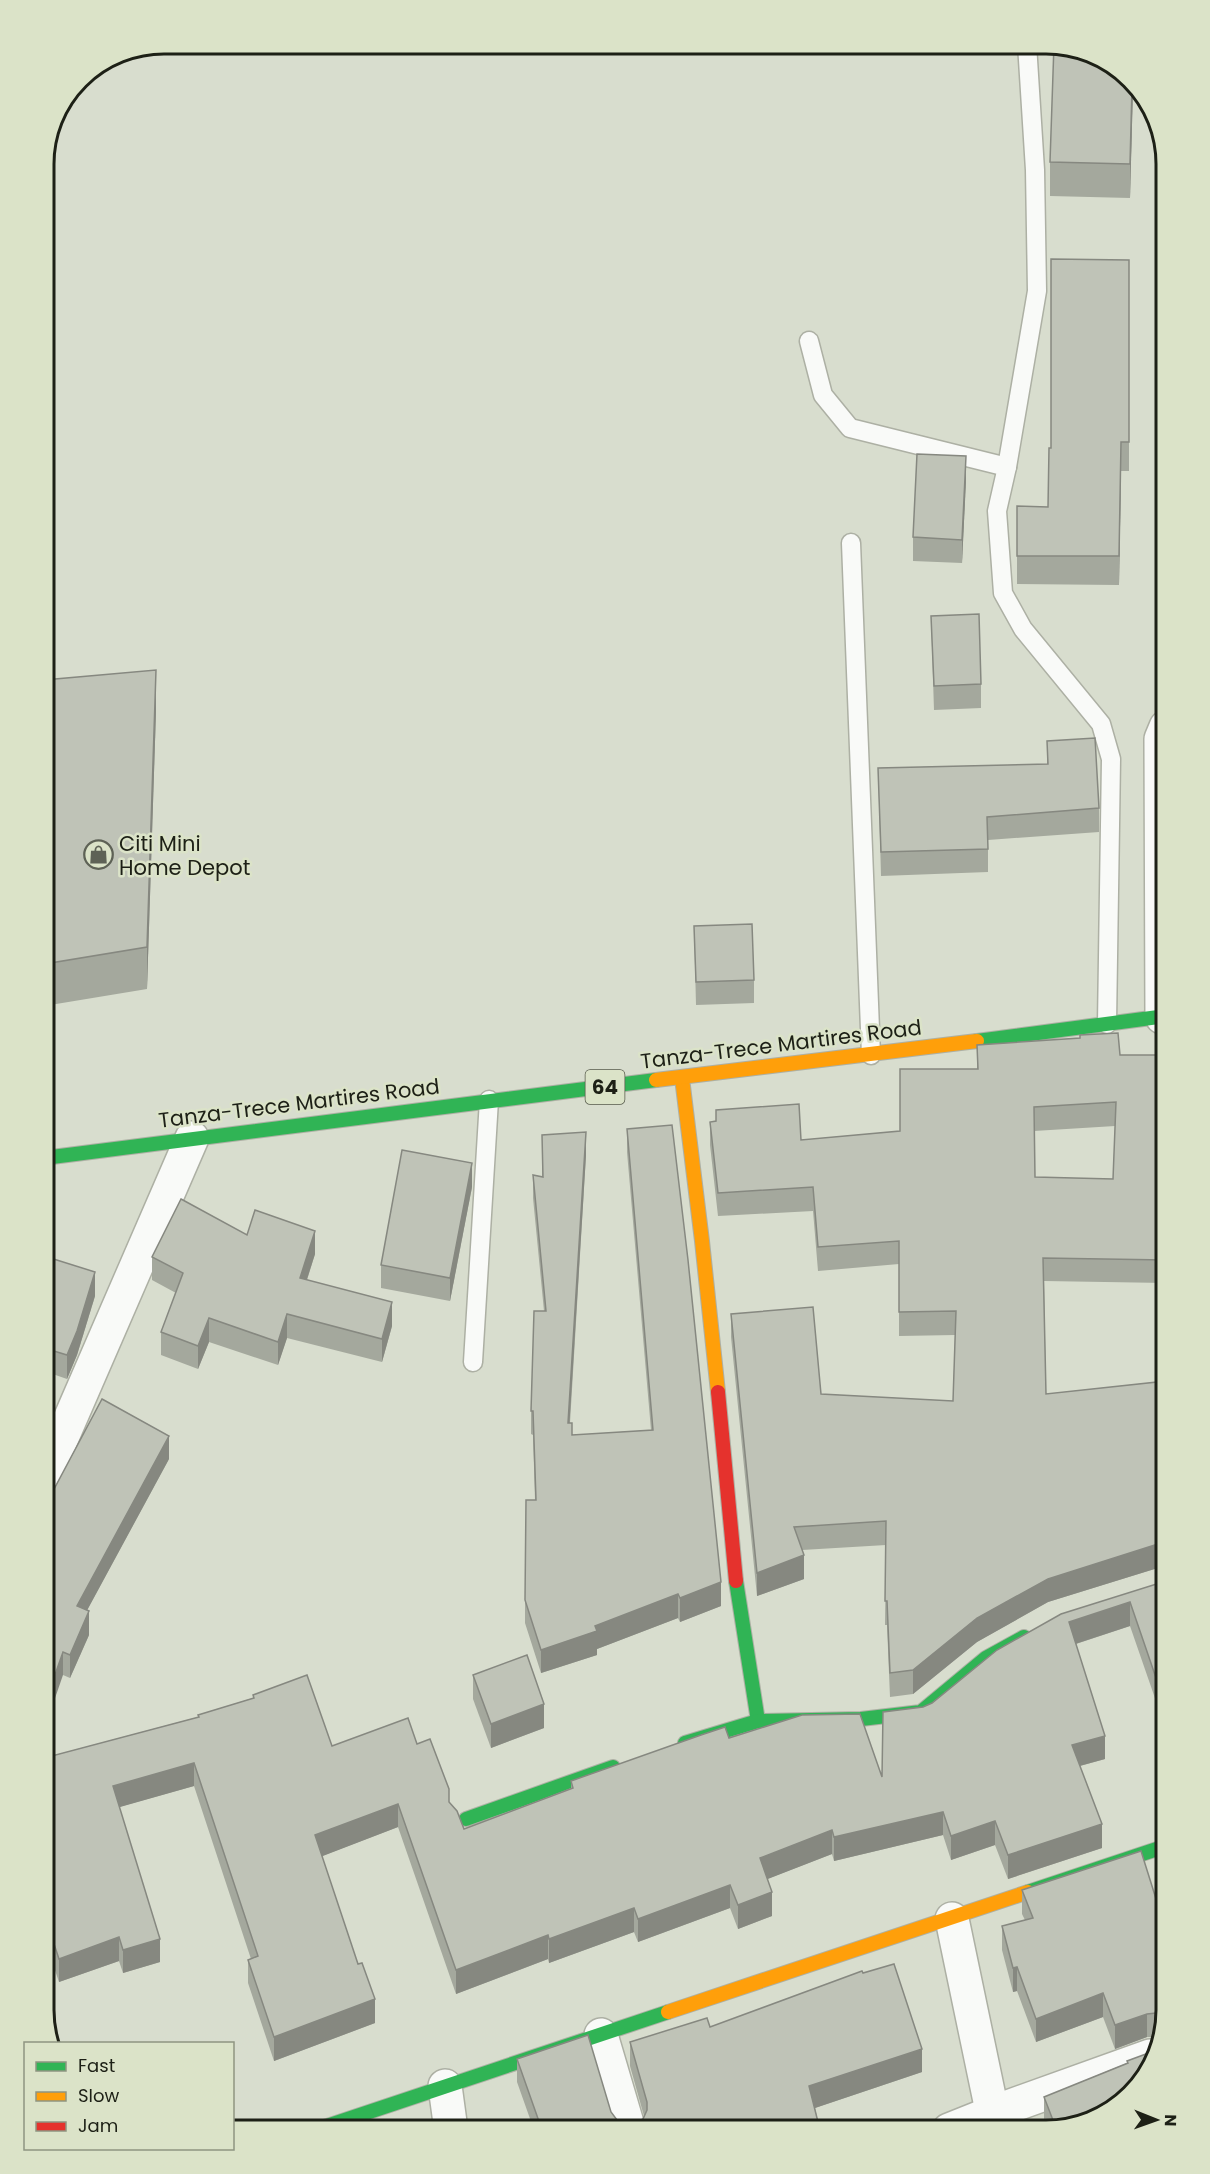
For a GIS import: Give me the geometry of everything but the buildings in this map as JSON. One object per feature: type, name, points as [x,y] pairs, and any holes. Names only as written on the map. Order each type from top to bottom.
[{"type":"street","name":"Tanza-Trece Martires Road","points":[[54,1157],[1156,1017]]},
{"type":"street","points":[[682,1078],[696,1178],[734,1549],[751,1685],[758,1721]]},
{"type":"street","points":[[54,1456],[192,1138]]},
{"type":"street","points":[[670,1748],[758,1721],[861,1719],[921,1712],[986,1658],[1035,1631]]},
{"type":"street","points":[[466,1819],[627,1762]]},
{"type":"street","points":[[345,2120],[1156,1850]]},
{"type":"street","points":[[952,1919],[995,2120]]},
{"type":"street","points":[[601,2035],[626,2120]]},
{"type":"street","points":[[997,2120],[1145,2058]]},
{"type":"street","points":[[445,2086],[450,2120]]},
{"type":"lane","points":[[1028,54],[1035,170],[1037,291],[1007,467],[997,511],[1003,593],[1023,629],[1101,724],[1111,759],[1107,1024]]},
{"type":"lane","points":[[809,341],[823,394],[850,428],[1007,467]]},
{"type":"lane","points":[[851,543],[871,1055]]},
{"type":"lane","points":[[472,1362],[489,1100]]},
{"type":"traffic: fast","points":[[977,1041],[1156,1017]]},
{"type":"traffic: fast","points":[[54,1157],[656,1080]]},
{"type":"traffic: fast","points":[[736,1581],[758,1721]]},
{"type":"traffic: fast","points":[[685,1743],[758,1721],[861,1719],[921,1712],[986,1658],[1024,1637]]},
{"type":"traffic: fast","points":[[466,1819],[613,1767]]},
{"type":"traffic: fast","points":[[1028,1892],[1156,1849]]},
{"type":"traffic: fast","points":[[345,2120],[668,2012]]},
{"type":"traffic: slow","points":[[656,1080],[977,1041]]},
{"type":"traffic: slow","points":[[682,1078],[718,1392]]},
{"type":"traffic: slow","points":[[668,2012],[1028,1892]]},
{"type":"traffic: jam","points":[[718,1392],[736,1581]]},
{"type":"place","name":"Citi Mini Home Depot","points":[[98,855]]}]
